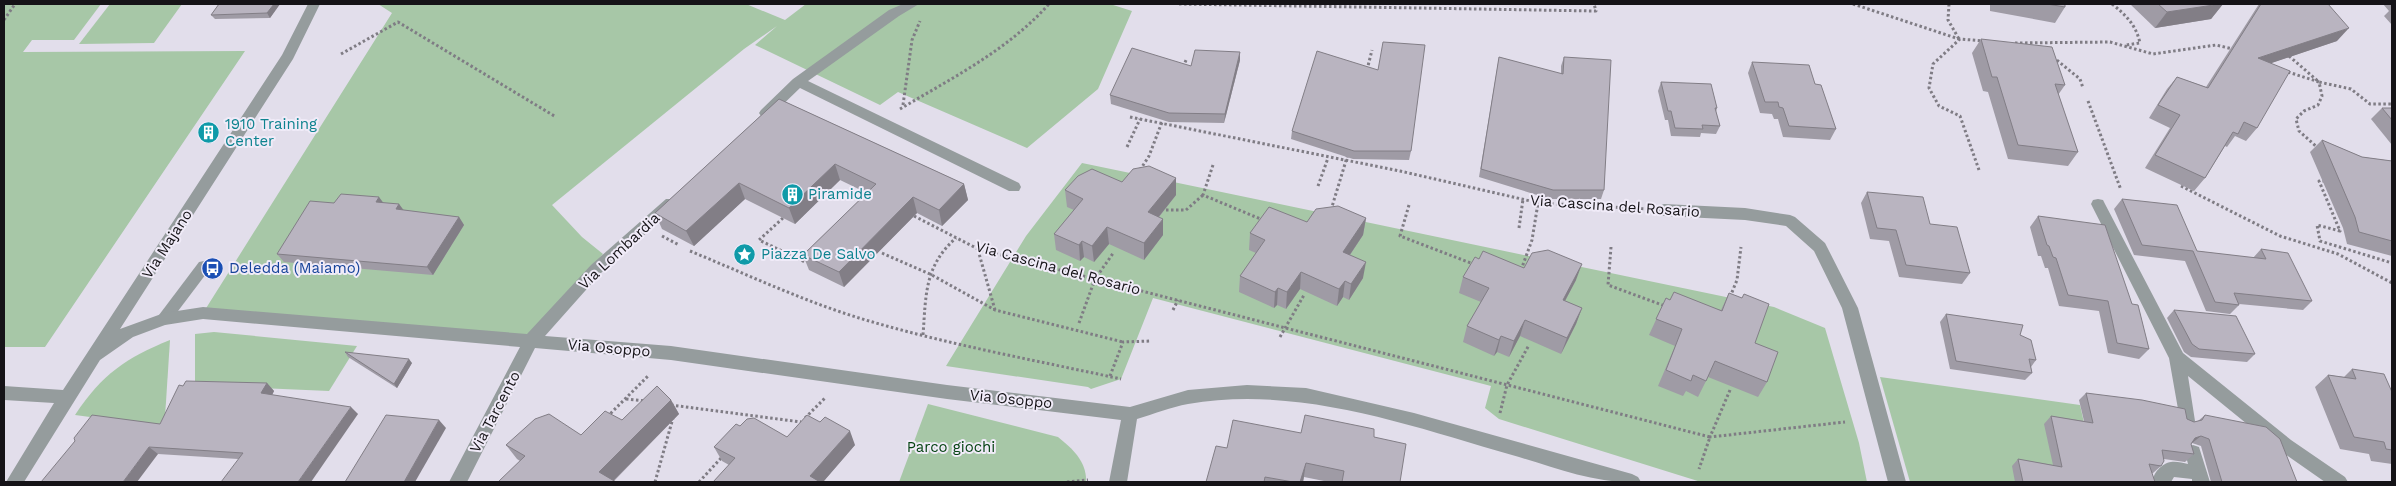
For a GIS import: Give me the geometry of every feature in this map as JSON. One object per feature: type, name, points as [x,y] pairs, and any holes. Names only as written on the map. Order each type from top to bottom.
[{"type":"street","name":"Via Majano","points":[[15,482],[67,397],[288,56],[314,4]]},
{"type":"street","points":[[754,124],[798,82],[894,13],[913,4]]},
{"type":"street","points":[[798,82],[1014,187]]},
{"type":"street","name":"Via Lombardia","points":[[531,341],[596,269],[679,195]]},
{"type":"street","points":[[2098,204],[2176,358],[2187,421]]},
{"type":"street","name":"Via Cascina del Rosario","points":[[1664,210],[1745,214],[1790,221],[1820,247],[1850,308],[1897,482]]},
{"type":"street","name":"Via Osoppo","points":[[95,355],[127,332],[164,319],[203,313],[671,353],[947,392],[1130,414]]},
{"type":"street","name":"Via Tarcento","points":[[458,482],[531,341]]},
{"type":"street","points":[[2176,358],[2285,445],[2339,482]]},
{"type":"street","points":[[1118,482],[1130,414],[1188,397],[1247,392],[1306,395],[1414,420],[1632,482]]},
{"type":"street","points":[[4,393],[67,397]]},
{"type":"street","points":[[2193,452],[2200,478]]},
{"type":"street","points":[[2162,482],[2161,479],[2171,469],[2200,478]]},
{"type":"lane","points":[[164,319],[204,266]]},
{"type":"path","points":[[4,20],[15,4]]},
{"type":"path","points":[[922,15],[912,40],[903,106],[984,59],[1029,26],[1049,4]]},
{"type":"path","points":[[1180,4],[1426,5],[1596,11],[1594,4]]},
{"type":"path","points":[[1853,4],[1960,39],[1986,41]]},
{"type":"path","points":[[1949,4],[1948,20],[1960,39]]},
{"type":"path","points":[[2112,4],[2126,14],[2137,29],[2140,43],[2125,45]]},
{"type":"path","points":[[341,54],[398,22],[556,117]]},
{"type":"path","points":[[1960,39],[1933,64],[1929,88],[1940,106],[1960,116],[1979,170]]},
{"type":"path","points":[[2013,43],[2110,42],[2153,54],[2216,46],[2235,50]]},
{"type":"path","points":[[2031,44],[2038,49]]},
{"type":"path","points":[[1366,78],[1372,50]]},
{"type":"path","points":[[2046,54],[2062,63],[2080,79],[2083,88]]},
{"type":"path","points":[[2289,56],[2319,82],[2322,96],[2318,105],[2304,111],[2296,119],[2299,131],[2310,143],[2326,154]]},
{"type":"path","points":[[1180,76],[1187,58]]},
{"type":"path","points":[[2281,69],[2319,82],[2350,89],[2370,104],[2392,104]]},
{"type":"path","points":[[2088,101],[2121,190]]},
{"type":"path","points":[[1139,172],[1149,156],[1165,114]]},
{"type":"path","name":"Via Cascina del Rosario","points":[[1130,117],[1347,161],[1539,203],[1664,210]]},
{"type":"path","points":[[1127,147],[1140,119]]},
{"type":"path","points":[[1330,212],[1349,152]]},
{"type":"path","points":[[1318,186],[1328,158]]},
{"type":"path","points":[[1166,210],[1186,210],[1203,195],[1213,164]]},
{"type":"path","points":[[2331,181],[2319,180],[2340,231],[2317,225],[2320,241],[2392,263]]},
{"type":"path","points":[[1520,272],[1532,240],[1541,184]]},
{"type":"path","points":[[2181,186],[2280,236],[2338,254],[2392,283]]},
{"type":"path","points":[[1203,195],[1271,223]]},
{"type":"path","points":[[1519,228],[1523,199]]},
{"type":"path","points":[[1409,205],[1400,236],[1482,267]]},
{"type":"path","name":"Via Cascina del Rosario","points":[[914,216],[978,249],[1710,437],[1845,422]]},
{"type":"path","points":[[783,218],[759,240],[805,262],[811,256]]},
{"type":"path","points":[[923,335],[930,274],[938,254],[956,238]]},
{"type":"path","points":[[1611,246],[1608,285],[1673,309]]},
{"type":"path","points":[[1726,306],[1738,280],[1741,247]]},
{"type":"path","points":[[978,249],[995,310]]},
{"type":"path","points":[[690,251],[829,308],[923,335],[1121,379]]},
{"type":"path","points":[[1079,322],[1095,279],[1114,252]]},
{"type":"path","points":[[882,253],[930,274],[995,310],[1123,342],[1150,341]]},
{"type":"path","points":[[1280,337],[1304,295]]},
{"type":"path","points":[[1173,310],[1178,300]]},
{"type":"path","points":[[1110,376],[1123,342]]},
{"type":"path","points":[[1500,413],[1507,384],[1529,345]]},
{"type":"path","points":[[600,424],[649,374]]},
{"type":"path","points":[[1699,469],[1730,390]]},
{"type":"path","points":[[796,428],[826,397]]},
{"type":"path","points":[[626,399],[651,402]]},
{"type":"path","points":[[668,404],[801,422]]},
{"type":"path","points":[[654,482],[676,406]]},
{"type":"path","points":[[753,424],[759,417]]},
{"type":"path","points":[[699,482],[726,453]]},
{"type":"path","points":[[1067,482],[1088,480]]},
{"type":"green space","points":[[4,4],[101,4],[74,40],[32,40],[23,52],[245,51],[45,347],[4,347]]},
{"type":"green space","points":[[110,4],[182,4],[154,43],[79,44]]},
{"type":"green space","points":[[378,4],[746,4],[785,20],[806,4],[1110,4],[1132,11],[1098,89],[1027,148],[898,92],[880,105],[755,45],[777,26],[744,49],[552,205],[582,237],[603,254],[531,341],[203,313],[392,13]]},
{"type":"green space","points":[[1082,163],[1774,307],[1825,328],[1859,443],[1867,482],[1701,482],[1499,419],[1485,408],[1491,386],[1153,298],[1121,379],[1091,389],[1088,387],[946,366],[1026,236]]},
{"type":"green space","points":[[214,332],[357,346],[329,391],[195,385],[195,334]]},
{"type":"green space","points":[[170,340],[165,417],[158,426],[75,415],[95,389],[116,369],[140,354]]},
{"type":"green space","points":[[1880,377],[2080,405],[2091,454],[2015,482],[1910,482]]},
{"type":"green space","name":"Parco giochi","points":[[928,404],[1058,437],[1074,451],[1082,462],[1086,482],[899,482]]},
{"type":"building","points":[[219,4],[274,4],[267,13],[211,15]]},
{"type":"building","points":[[2047,4],[2065,4],[2065,7]]},
{"type":"building","points":[[2158,4],[2220,4],[2167,12]]},
{"type":"building","points":[[2261,4],[2328,4],[2349,28],[2258,58],[2290,71],[2257,128],[2244,122],[2238,134],[2233,132],[2205,178],[2155,155],[2180,115],[2158,105],[2177,77],[2208,88]]},
{"type":"building","points":[[1981,39],[2052,47],[2065,85],[2055,84],[2078,152],[2018,145],[1997,77],[1992,77]]},
{"type":"building","points":[[1383,42],[1425,45],[1411,151],[1354,151],[1292,131],[1317,51],[1378,70]]},
{"type":"building","points":[[1132,48],[1191,66],[1195,50],[1240,52],[1225,114],[1169,113],[1110,95]]},
{"type":"building","points":[[1499,57],[1563,74],[1564,57],[1611,60],[1604,190],[1553,190],[1481,169]]},
{"type":"building","points":[[1752,62],[1809,65],[1815,84],[1821,85],[1836,129],[1789,126],[1783,108],[1779,107],[1778,102],[1765,102]]},
{"type":"building","points":[[1661,82],[1711,84],[1720,126],[1702,125],[1703,129],[1675,128],[1671,111],[1668,111]]},
{"type":"building","points":[[779,99],[964,184],[939,210],[913,197],[839,272],[803,255],[876,184],[835,164],[789,208],[739,183],[686,231],[655,213]]},
{"type":"building","points":[[2382,108],[2392,108],[2392,120]]},
{"type":"building","points":[[2322,140],[2362,157],[2392,161],[2392,241],[2359,232],[2355,217]]},
{"type":"building","points":[[1149,166],[1176,178],[1148,212],[1163,219],[1144,243],[1107,227],[1092,246],[1082,241],[1079,245],[1054,234],[1083,199],[1065,190],[1078,176],[1092,169],[1122,182],[1133,169]]},
{"type":"building","points":[[1867,192],[1923,197],[1930,224],[1957,227],[1970,273],[1906,265],[1896,230],[1877,228]]},
{"type":"building","points":[[341,194],[379,197],[376,202],[399,204],[396,209],[459,217],[427,267],[277,254],[310,201],[334,203]]},
{"type":"building","points":[[2122,199],[2177,205],[2197,251],[2266,259],[2261,249],[2288,253],[2312,301],[2234,293],[2239,305],[2215,302],[2193,251],[2142,245]]},
{"type":"building","points":[[1338,206],[1366,218],[1343,252],[1366,262],[1351,284],[1345,281],[1339,289],[1301,272],[1287,292],[1278,288],[1275,292],[1240,276],[1265,240],[1250,233],[1269,207],[1307,222],[1316,209]]},
{"type":"building","points":[[2038,216],[2105,225],[2132,304],[2138,305],[2149,349],[2117,343],[2108,301],[2068,295],[2056,258],[2053,257],[2047,245]]},
{"type":"building","points":[[1548,250],[1582,264],[1563,300],[1582,308],[1567,338],[1525,320],[1514,341],[1501,336],[1499,340],[1467,326],[1489,288],[1463,277],[1475,257],[1479,259],[1483,251],[1524,268],[1532,253]]},
{"type":"building","points":[[1674,292],[1722,311],[1729,293],[1742,298],[1744,294],[1769,304],[1755,343],[1778,352],[1767,382],[1715,361],[1706,381],[1693,375],[1691,381],[1666,370],[1682,329],[1656,319],[1666,298],[1670,300]]},
{"type":"building","points":[[2174,310],[2236,316],[2255,354],[2199,349],[2192,344]]},
{"type":"building","points":[[1946,314],[2023,325],[2020,335],[2031,340],[2036,360],[2029,359],[2032,373],[1956,361]]},
{"type":"building","points":[[345,352],[409,359],[394,384]]},
{"type":"building","points":[[2352,369],[2384,374],[2392,392],[2392,450],[2386,449],[2384,442],[2354,437],[2328,375],[2356,379]]},
{"type":"building","points":[[186,381],[267,383],[261,393],[351,407],[298,482],[221,482],[243,453],[149,447],[123,482],[41,482],[75,441],[74,438],[92,415],[160,424],[179,385],[183,386]]},
{"type":"building","points":[[657,386],[671,400],[599,472],[616,482],[498,482],[525,456],[506,445],[535,419],[549,414],[581,435],[605,411],[622,420]]},
{"type":"building","points":[[2086,393],[2142,400],[2185,409],[2187,419],[2194,422],[2202,420],[2205,415],[2266,427],[2280,439],[2297,482],[2222,482],[2209,439],[2201,436],[2195,438],[2191,444],[2194,454],[2162,450],[2164,461],[2161,466],[2149,464],[2155,482],[2023,482],[2018,459],[2062,467],[2051,416],[2093,423]]},
{"type":"building","points":[[386,415],[439,420],[404,482],[345,482]]},
{"type":"building","points":[[807,415],[820,422],[825,417],[850,431],[810,476],[820,482],[713,482],[735,458],[714,447],[736,424],[740,426],[747,419],[754,418],[787,437]]},
{"type":"building","points":[[1305,415],[1374,429],[1374,437],[1406,444],[1400,482],[1342,482],[1344,471],[1306,463],[1300,482],[1265,477],[1264,482],[1206,482],[1216,446],[1227,448],[1233,420],[1301,433]]},
{"type":"place","name":"1910 Training Center","points":[[209,133]]},
{"type":"place","name":"Piramide","points":[[792,194]]},
{"type":"place","name":"Piazza De Salvo","points":[[745,254]]},
{"type":"place","name":"Deledda (Maiamo)","points":[[213,268]]}]
